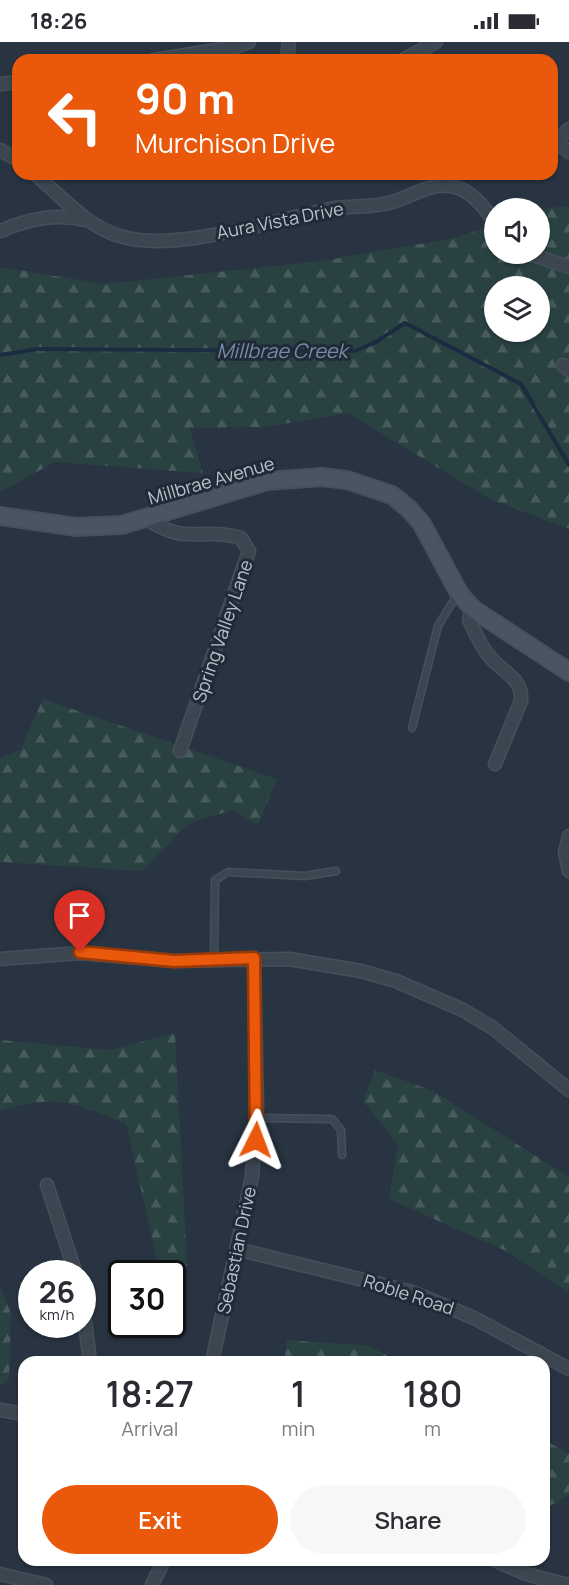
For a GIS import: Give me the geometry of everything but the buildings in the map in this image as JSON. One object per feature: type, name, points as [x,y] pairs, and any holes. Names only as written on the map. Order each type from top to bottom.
[{"type":"street","points":[[191,54],[235,47],[249,42]]},
{"type":"street","points":[[414,54],[436,42]]},
{"type":"street","points":[[569,129],[560,137],[560,144],[569,152]]},
{"type":"street","points":[[42,180],[87,220]]},
{"type":"street","name":"Aura Vista Drive","points":[[87,220],[122,237],[144,242],[166,242],[333,208],[391,202],[420,190],[450,186],[466,190],[484,207]]},
{"type":"street","points":[[0,231],[38,218],[72,216],[87,220]]},
{"type":"street","points":[[550,261],[569,267]]},
{"type":"street","name":"Millbrae Avenue","points":[[0,516],[76,527],[122,525],[267,481],[322,477],[347,480],[392,495],[409,509],[422,524],[459,592],[473,609],[569,672]]},
{"type":"street","name":"Spring Valley Lane","points":[[146,519],[164,529],[185,534],[216,534],[241,538],[249,551],[180,751]]},
{"type":"street","points":[[473,609],[469,620],[482,645],[490,657],[517,681],[522,690],[521,701],[495,764]]},
{"type":"street","points":[[569,836],[565,852],[569,871]]},
{"type":"street","points":[[0,959],[80,952],[174,961],[254,958],[324,963],[396,981],[429,994],[493,1028],[569,1090]]},
{"type":"street","name":"Sebastian Drive","points":[[213,1356],[252,1177],[257,1118],[254,958]]},
{"type":"street","points":[[47,1185],[71,1260]]},
{"type":"street","name":"Roble Road","points":[[237,1249],[412,1292],[474,1318],[545,1356]]},
{"type":"street","points":[[87,1338],[89,1356]]},
{"type":"street","name":"Roble Road","points":[[550,1359],[569,1369]]},
{"type":"street","points":[[0,1410],[18,1413]]},
{"type":"street","points":[[152,1585],[161,1566]]},
{"type":"street","points":[[508,1566],[526,1574],[567,1585]]},
{"type":"street","points":[[0,1574],[46,1585]]},
{"type":"lane","points":[[412,728],[438,626],[459,592]]},
{"type":"lane","points":[[214,960],[215,880],[228,872],[305,876],[336,871]]},
{"type":"lane","points":[[257,1118],[332,1119],[340,1130],[342,1155]]},
{"type":"green space","points":[[569,206],[569,529],[488,498],[348,413],[265,427],[190,428],[203,473],[55,462],[0,492],[0,267],[104,284],[322,261],[455,238],[484,228],[484,264],[550,264],[550,208]]},
{"type":"green space","points":[[43,699],[277,779],[258,825],[232,810],[188,824],[142,871],[0,862],[0,758],[20,750]]},
{"type":"green space","points":[[175,1033],[187,1265],[186,1267],[186,1260],[157,1260],[126,1124],[79,1106],[64,1103],[35,1102],[0,1111],[0,1040],[111,1050]]},
{"type":"green space","points":[[375,1070],[433,1091],[569,1177],[569,1293],[506,1251],[389,1199],[398,1145],[363,1101]]},
{"type":"green space","points":[[0,1286],[11,1314],[9,1381],[0,1386]]},
{"type":"green space","points":[[287,1340],[370,1346],[388,1356],[285,1356]]},
{"type":"green space","points":[[550,1443],[569,1454],[569,1495],[550,1506]]},
{"type":"waterway","name":"Millbrae Creek","points":[[0,355],[37,349],[355,351],[376,342],[405,323],[521,384],[569,465]]},
{"type":"route","points":[[80,952],[174,961],[254,958],[256,1140]]}]
